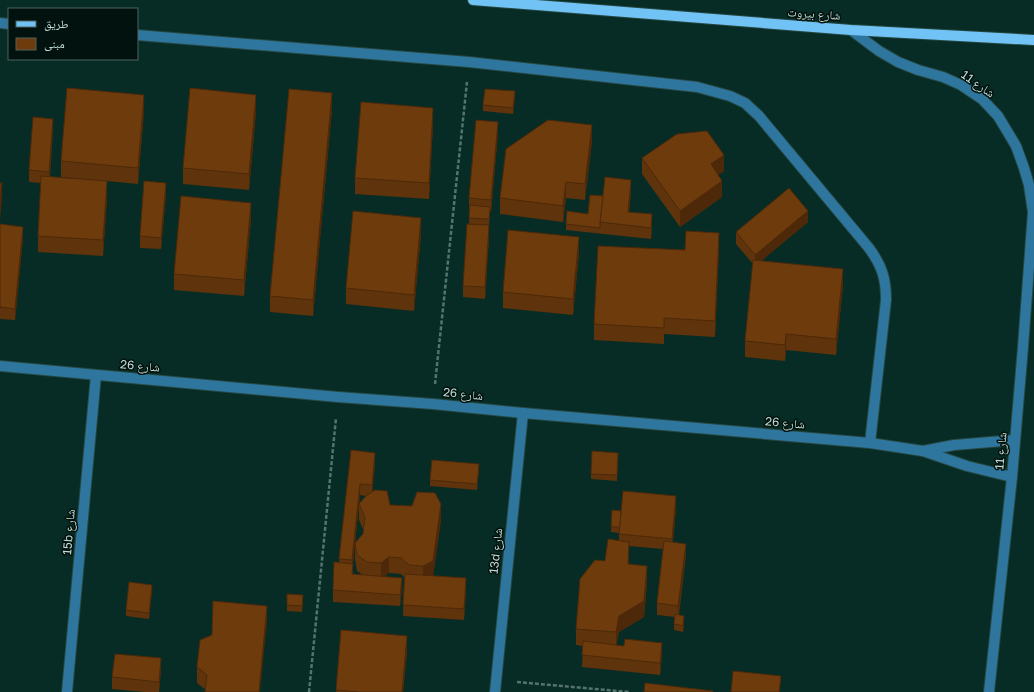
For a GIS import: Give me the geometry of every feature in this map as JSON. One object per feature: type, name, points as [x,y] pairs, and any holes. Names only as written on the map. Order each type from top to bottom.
[{"type":"main road","name":"شارع بيروت","points":[[473,0],[851,30],[1034,40]]},
{"type":"street","name":"شارع 11","points":[[851,30],[879,51],[898,62],[918,70],[943,77],[961,85],[982,99],[998,116],[1016,146],[1029,185],[1033,210],[1026,308],[1012,477],[989,692]]},
{"type":"street","points":[[138,35],[469,62],[697,87],[730,96],[745,104],[759,116],[869,248],[877,259],[882,272],[886,286],[886,300],[870,443]]},
{"type":"street","points":[[1026,308],[1034,302]]},
{"type":"street","name":"شارع 26","points":[[0,366],[870,443],[923,451],[967,466],[1012,477]]},
{"type":"street","name":"15b شارع","points":[[67,692],[96,375]]},
{"type":"street","name":"13d شارع","points":[[495,692],[523,413]]},
{"type":"street","name":"شارع 26","points":[[923,451],[954,445],[1015,440]]},
{"type":"path","points":[[433,404],[469,62]]},
{"type":"path","points":[[309,692],[338,397]]},
{"type":"path","points":[[496,680],[629,692]]},
{"type":"building","points":[[67,88],[144,95],[138,168],[61,161]]},
{"type":"building","points":[[190,88],[256,95],[249,174],[183,168]]},
{"type":"building","points":[[289,89],[332,93],[313,300],[270,296]]},
{"type":"building","points":[[485,89],[515,91],[513,108],[483,105]]},
{"type":"building","points":[[361,102],[433,108],[429,183],[355,178]]},
{"type":"building","points":[[33,117],[53,119],[49,172],[29,170]]},
{"type":"building","points":[[476,120],[498,122],[491,200],[469,198]]},
{"type":"building","points":[[548,120],[592,125],[585,184],[566,182],[563,206],[500,198],[506,149]]},
{"type":"building","points":[[707,131],[724,155],[711,164],[722,181],[680,211],[642,158],[677,134]]},
{"type":"building","points":[[41,176],[107,181],[103,240],[38,236]]},
{"type":"building","points":[[605,177],[631,180],[628,212],[652,214],[651,228],[600,222]]},
{"type":"building","points":[[144,181],[166,183],[161,238],[140,236]]},
{"type":"building","points":[[0,183],[2,183],[0,205]]},
{"type":"building","points":[[789,188],[808,211],[755,255],[736,232]]},
{"type":"building","points":[[590,195],[603,196],[600,228],[566,224],[567,211],[588,214]]},
{"type":"building","points":[[181,196],[251,203],[244,280],[174,274]]},
{"type":"building","points":[[470,205],[490,207],[489,219],[469,218]]},
{"type":"building","points":[[353,211],[421,218],[414,295],[346,288]]},
{"type":"building","points":[[0,224],[23,227],[15,309],[0,307]]},
{"type":"building","points":[[467,224],[489,225],[485,287],[463,286]]},
{"type":"building","points":[[508,230],[579,237],[573,299],[503,292]]},
{"type":"building","points":[[686,231],[719,233],[715,321],[664,318],[664,328],[594,324],[598,246],[685,250]]},
{"type":"building","points":[[753,260],[843,269],[836,339],[786,334],[785,345],[745,341]]},
{"type":"building","points":[[351,450],[375,453],[372,485],[360,484],[352,560],[339,559]]},
{"type":"building","points":[[592,451],[618,453],[617,475],[591,474]]},
{"type":"building","points":[[432,460],[479,464],[477,484],[430,480]]},
{"type":"building","points":[[375,490],[387,491],[390,505],[412,506],[417,492],[435,493],[441,504],[433,561],[423,566],[409,565],[401,558],[389,557],[381,563],[367,562],[357,555],[355,543],[363,534],[365,517],[359,504],[366,496]]},
{"type":"building","points":[[623,491],[676,496],[672,539],[619,534]]},
{"type":"building","points":[[612,510],[621,511],[620,527],[611,527]]},
{"type":"building","points":[[608,539],[629,542],[628,564],[647,566],[644,601],[619,616],[616,632],[576,629],[580,579],[595,560],[605,561]]},
{"type":"building","points":[[664,541],[686,544],[678,606],[657,603]]},
{"type":"building","points":[[334,562],[353,564],[352,574],[402,578],[400,595],[333,590]]},
{"type":"building","points":[[405,574],[466,578],[464,609],[403,605]]},
{"type":"building","points":[[129,582],[152,585],[149,613],[126,610]]},
{"type":"building","points":[[287,594],[303,595],[302,606],[287,605]]},
{"type":"building","points":[[213,601],[267,606],[259,692],[205,692],[207,675],[197,667],[200,640],[212,635]]},
{"type":"building","points":[[675,614],[684,616],[683,626],[674,624]]},
{"type":"building","points":[[341,630],[407,636],[402,692],[360,692],[336,690]]},
{"type":"building","points":[[625,639],[662,643],[660,663],[582,655],[583,641],[624,646]]},
{"type":"building","points":[[115,654],[161,658],[159,682],[112,677]]},
{"type":"building","points":[[733,671],[781,676],[779,692],[731,692]]},
{"type":"building","points":[[645,683],[713,691],[713,692],[644,692]]}]
